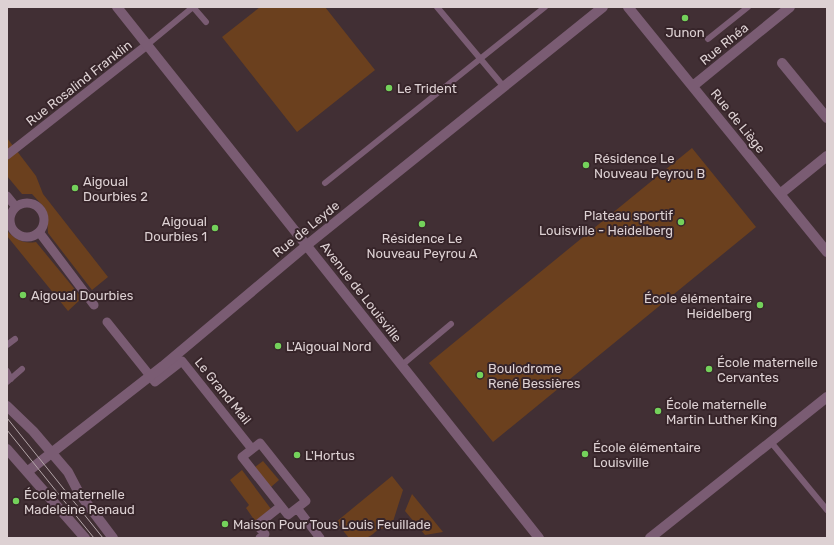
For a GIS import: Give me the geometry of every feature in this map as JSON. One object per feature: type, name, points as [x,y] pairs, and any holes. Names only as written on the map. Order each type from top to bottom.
[{"type":"street","name":"Avenue de Louisville","points":[[117,7],[539,538]]},
{"type":"street","name":"Rue de Leyde","points":[[27,472],[163,366],[307,245],[603,7]]},
{"type":"street","name":"Rue de Liège","points":[[628,7],[827,252]]},
{"type":"street","name":"Rue Rhéa","points":[[692,86],[790,7]]},
{"type":"street","name":"Rue Rosalind Franklin","points":[[7,155],[147,45]]},
{"type":"street","points":[[782,63],[827,118]]},
{"type":"street","points":[[780,194],[827,156]]},
{"type":"street","points":[[7,196],[16,207]]},
{"type":"street","points":[[26,203],[38,206],[44,216],[42,228],[39,232],[29,237],[19,235],[14,231],[10,222],[10,216],[16,207],[26,203]]},
{"type":"street","points":[[39,232],[94,305]]},
{"type":"street","name":"Le Grand Mail","points":[[107,322],[155,382],[182,361],[252,449]]},
{"type":"street","points":[[650,538],[827,397]]},
{"type":"street","points":[[7,406],[33,431],[68,472],[79,493],[113,538]]},
{"type":"street","points":[[260,443],[306,501],[288,515],[281,506],[242,457],[260,443]]},
{"type":"street","points":[[7,449],[50,500],[60,508],[85,538]]},
{"type":"street","points":[[260,538],[265,534],[257,525],[281,506]]},
{"type":"street","points":[[297,508],[320,538]]},
{"type":"lane","points":[[147,45],[193,7],[206,22]]},
{"type":"lane","points":[[437,7],[504,87]]},
{"type":"lane","points":[[325,182],[545,7]]},
{"type":"lane","points":[[708,39],[748,7]]},
{"type":"lane","points":[[402,365],[451,324]]},
{"type":"lane","points":[[7,345],[15,339]]},
{"type":"lane","points":[[7,371],[9,380],[22,369]]},
{"type":"lane","points":[[770,441],[827,510]]},
{"type":"shaded area","points":[[260,7],[325,7],[375,70],[297,132],[222,37]]},
{"type":"shaded area","points":[[7,138],[36,176],[43,194],[108,277],[92,290],[48,233],[47,214],[44,207],[32,194],[22,194],[7,176]]},
{"type":"shaded area","points":[[692,148],[756,227],[493,442],[429,363]]},
{"type":"shaded area","points":[[7,231],[20,241],[36,242],[82,298],[68,311],[7,236]]},
{"type":"shaded area","points":[[263,461],[279,480],[271,487],[255,467]]},
{"type":"shaded area","points":[[242,470],[271,509],[255,521],[246,508],[249,505],[230,480]]},
{"type":"shaded area","points":[[392,476],[403,490],[391,528],[378,530],[369,537],[365,538],[349,538],[336,522]]},
{"type":"shaded area","points":[[412,494],[443,532],[425,535],[405,511]]},
{"type":"tram line","points":[[7,418],[103,538]]},
{"type":"tram line","points":[[7,430],[94,538]]},
{"type":"place","name":"Junon","points":[[685,18]]},
{"type":"place","name":"Le Trident","points":[[389,88]]},
{"type":"place","name":"Résidence Le Nouveau Peyrou B","points":[[586,165]]},
{"type":"place","name":"Aigoual Dourbies 2","points":[[75,188]]},
{"type":"place","name":"Plateau sportif Louisville - Heidelberg","points":[[681,222]]},
{"type":"place","name":"Résidence Le Nouveau Peyrou A","points":[[422,224]]},
{"type":"place","name":"Aigoual Dourbies 1","points":[[215,228]]},
{"type":"place","name":"Aigoual Dourbies","points":[[23,295]]},
{"type":"place","name":"École élémentaire Heidelberg","points":[[760,305]]},
{"type":"place","name":"L'Aigoual Nord","points":[[278,346]]},
{"type":"place","name":"École maternelle Cervantes","points":[[709,369]]},
{"type":"place","name":"Boulodrome René Bessières","points":[[480,375]]},
{"type":"place","name":"École maternelle Martin Luther King","points":[[658,411]]},
{"type":"place","name":"École élémentaire Louisville","points":[[585,454]]},
{"type":"place","name":"L'Hortus","points":[[297,455]]},
{"type":"place","name":"École maternelle Madeleine Renaud","points":[[16,501]]},
{"type":"place","name":"Maison Pour Tous Louis Feuillade","points":[[225,524]]}]
